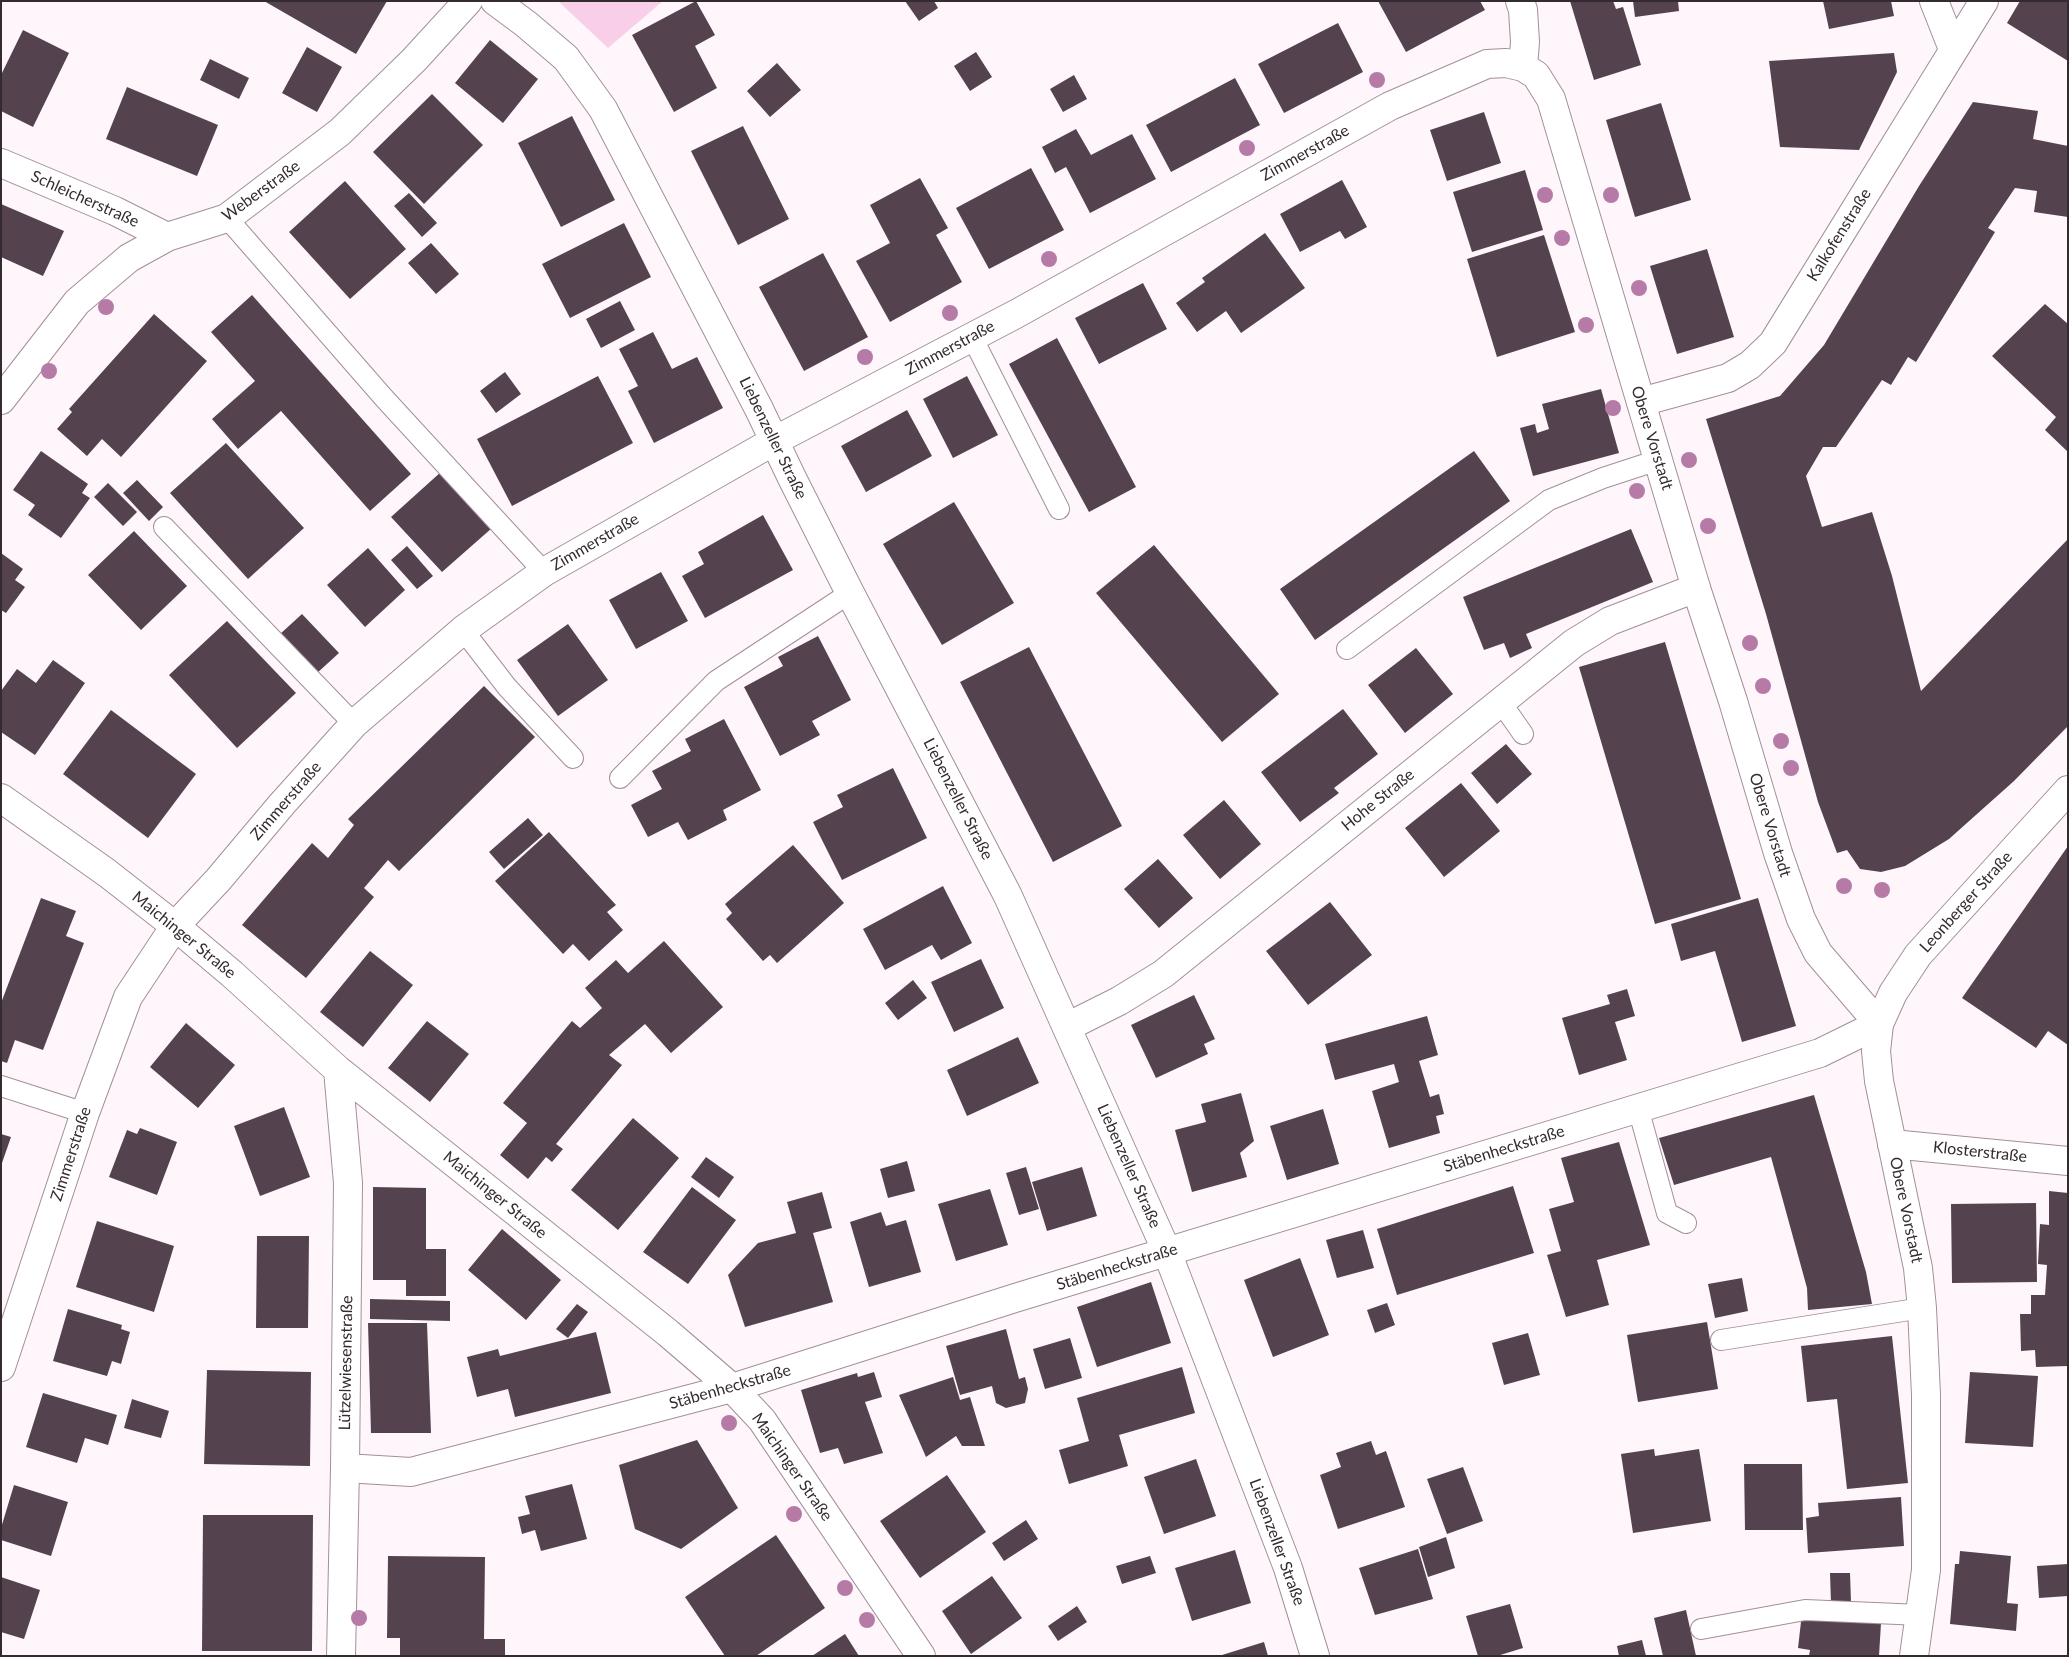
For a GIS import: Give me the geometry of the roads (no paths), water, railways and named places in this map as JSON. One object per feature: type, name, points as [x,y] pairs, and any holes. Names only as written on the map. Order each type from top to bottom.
[{"type":"street","name":"Weberstraße","points":[[1,400],[77,302],[129,258],[167,237],[227,218],[340,132],[414,60],[468,1]]},
{"type":"street","name":"Liebenzeller Straße","points":[[495,1],[566,58],[603,109],[850,593],[1008,896],[1167,1252],[1288,1568],[1315,1656]]},
{"type":"street","points":[[1520,1],[1523,10],[1525,42],[1523,67]]},
{"type":"street","points":[[1934,1],[1953,49]]},
{"type":"street","name":"Kalkofenstraße","points":[[1641,402],[1728,378],[1750,365],[1773,343],[1984,1]]},
{"type":"street","name":"Zimmerstraße","points":[[3,1354],[85,1113],[128,997],[175,926],[218,880],[282,804],[354,724],[463,630],[544,572],[774,441],[972,337],[1390,106],[1487,64],[1506,63],[1523,67]]},
{"type":"street","name":"Obere Vorstadt","points":[[1523,67],[1536,76],[1551,99],[1696,588],[1778,852],[1801,919],[1818,953],[1879,1024],[1876,1051],[1879,1081],[1918,1268],[1922,1308],[1926,1396],[1926,1570],[1914,1656]]},
{"type":"street","name":"Schleicherstraße","points":[[1,163],[115,211],[167,237]]},
{"type":"street","name":"Hohe Straße","points":[[1067,1027],[1119,1002],[1163,974],[1500,701],[1591,631],[1610,621],[1696,588]]},
{"type":"street","name":"Leonberger Straße","points":[[1879,1024],[1893,993],[1918,955],[2068,790]]},
{"type":"street","name":"Maichinger Straße","points":[[1,798],[113,878],[175,926],[232,974],[338,1070],[668,1333],[732,1388],[762,1420],[921,1656]]},
{"type":"street","name":"Stäbenheckstraße","points":[[345,1468],[411,1472],[732,1388],[1015,1298],[1820,1054],[1879,1024]]},
{"type":"street","name":"Lützelwiesenstraße","points":[[338,1070],[348,1183],[345,1468],[340,1656]]},
{"type":"street","name":"Klosterstraße","points":[[1892,1144],[2068,1161]]},
{"type":"lane","points":[[227,218],[384,398],[544,572]]},
{"type":"lane","points":[[972,337],[1059,509]]},
{"type":"lane","points":[[1347,649],[1549,500],[1603,478],[1658,460]]},
{"type":"lane","points":[[164,527],[354,724]]},
{"type":"lane","points":[[620,778],[716,681],[850,593]]},
{"type":"lane","points":[[463,630],[507,687],[573,758]]},
{"type":"lane","points":[[1500,701],[1523,734]]},
{"type":"lane","points":[[1,1086],[85,1113]]},
{"type":"lane","points":[[1638,1108],[1667,1213],[1686,1223]]},
{"type":"lane","points":[[1721,1340],[1922,1308]]},
{"type":"lane","points":[[1700,1629],[1805,1610],[1921,1615]]}]
